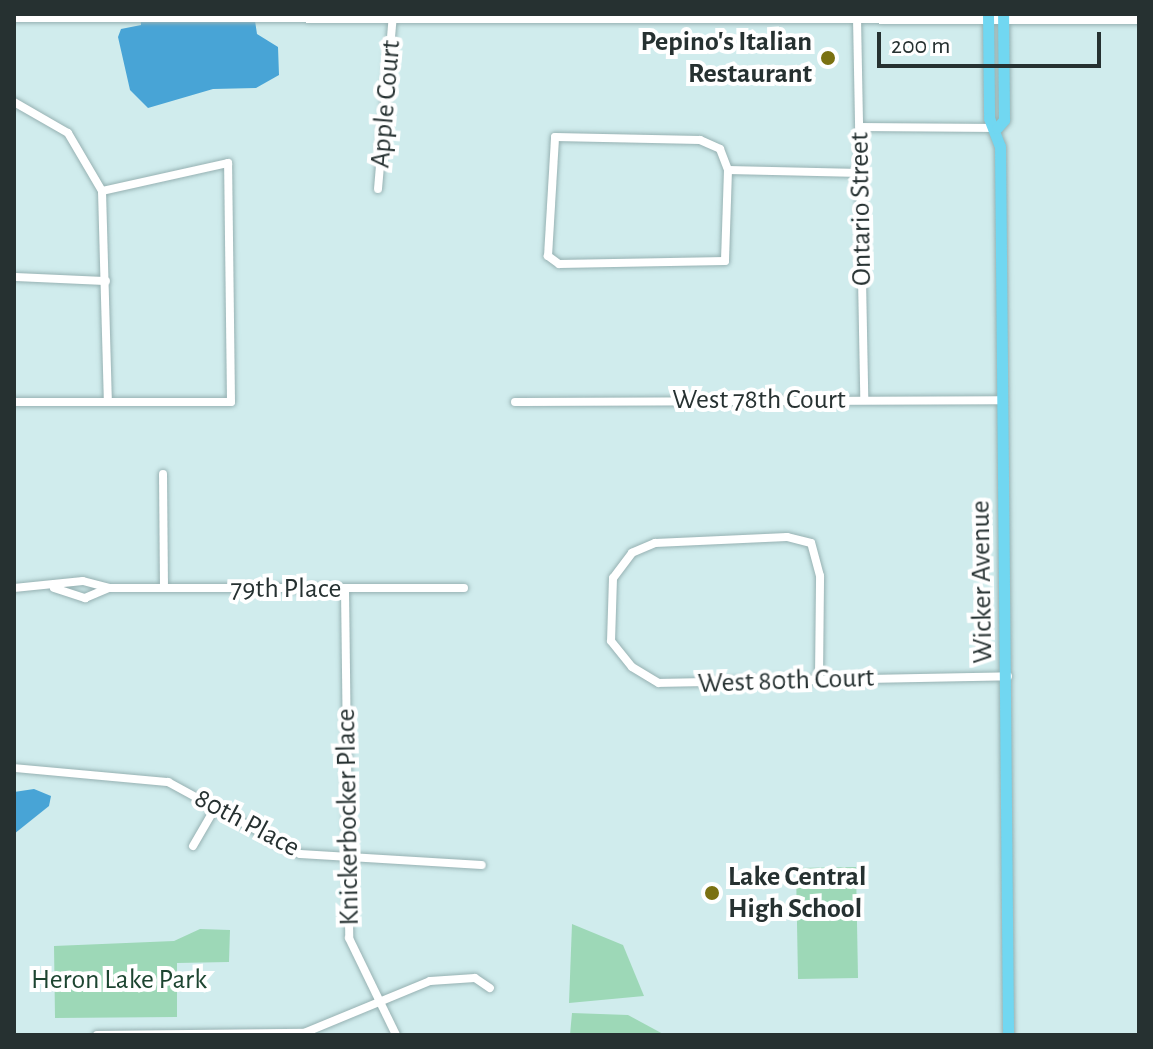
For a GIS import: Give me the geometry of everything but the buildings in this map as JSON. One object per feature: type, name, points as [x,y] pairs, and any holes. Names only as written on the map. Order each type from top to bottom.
[{"type":"highway","name":"Wicker Avenue","points":[[988,16],[989,118],[997,128],[1003,400],[1008,676],[1008,1035]]},
{"type":"highway","name":"Wicker Avenue","points":[[997,128],[1004,120],[1003,16]]},
{"type":"street","name":"Apple Court","points":[[378,189],[393,16]]},
{"type":"street","points":[[14,18],[1003,16],[1139,20]]},
{"type":"street","name":"Ontario Street","points":[[857,18],[864,399]]},
{"type":"street","points":[[14,102],[68,133],[102,191],[108,402]]},
{"type":"street","points":[[860,127],[997,128]]},
{"type":"street","points":[[555,137],[700,140],[720,149],[728,170],[725,261],[559,264],[548,256],[555,137]]},
{"type":"street","points":[[14,402],[231,402],[228,163],[102,191]]},
{"type":"street","points":[[728,170],[861,173]]},
{"type":"street","points":[[14,277],[106,281]]},
{"type":"street","name":"West 78th Court","points":[[515,402],[1003,400]]},
{"type":"street","points":[[163,474],[164,588]]},
{"type":"street","name":"West 80th Court","points":[[819,678],[820,576],[811,543],[787,537],[655,543],[632,553],[613,578],[607,612],[611,641],[632,667],[659,683],[1008,676]]},
{"type":"street","name":"79th Place","points":[[14,588],[54,588],[83,581],[109,588],[464,588]]},
{"type":"street","name":"79th Place","points":[[54,588],[85,598],[109,588]]},
{"type":"street","name":"Knickerbocker Place","points":[[345,589],[349,938],[396,1035]]},
{"type":"street","name":"80th Place","points":[[14,768],[150,777],[300,854],[482,865]]},
{"type":"street","points":[[193,846],[215,808]]},
{"type":"street","points":[[97,1035],[284,1034],[322,1030],[445,978],[475,978],[490,988]]},
{"type":"green space","points":[[856,867],[858,978],[798,979],[796,868]]},
{"type":"green space","points":[[572,924],[623,945],[644,996],[569,1003]]},
{"type":"green space","name":"Heron Lake Park","points":[[200,929],[230,930],[229,962],[177,963],[177,1017],[55,1018],[54,946],[174,941]]},
{"type":"green space","points":[[572,1013],[628,1015],[665,1035],[570,1035]]},
{"type":"water","points":[[140,14],[254,14],[257,34],[278,47],[279,75],[256,88],[213,89],[148,108],[130,90],[118,37],[121,29],[141,25]]},
{"type":"water","points":[[34,789],[51,796],[49,806],[14,834],[14,792]]},
{"type":"place","name":"Pepino's Italian Restaurant","points":[[828,58]]},
{"type":"place","name":"Lake Central High School","points":[[712,893]]}]
